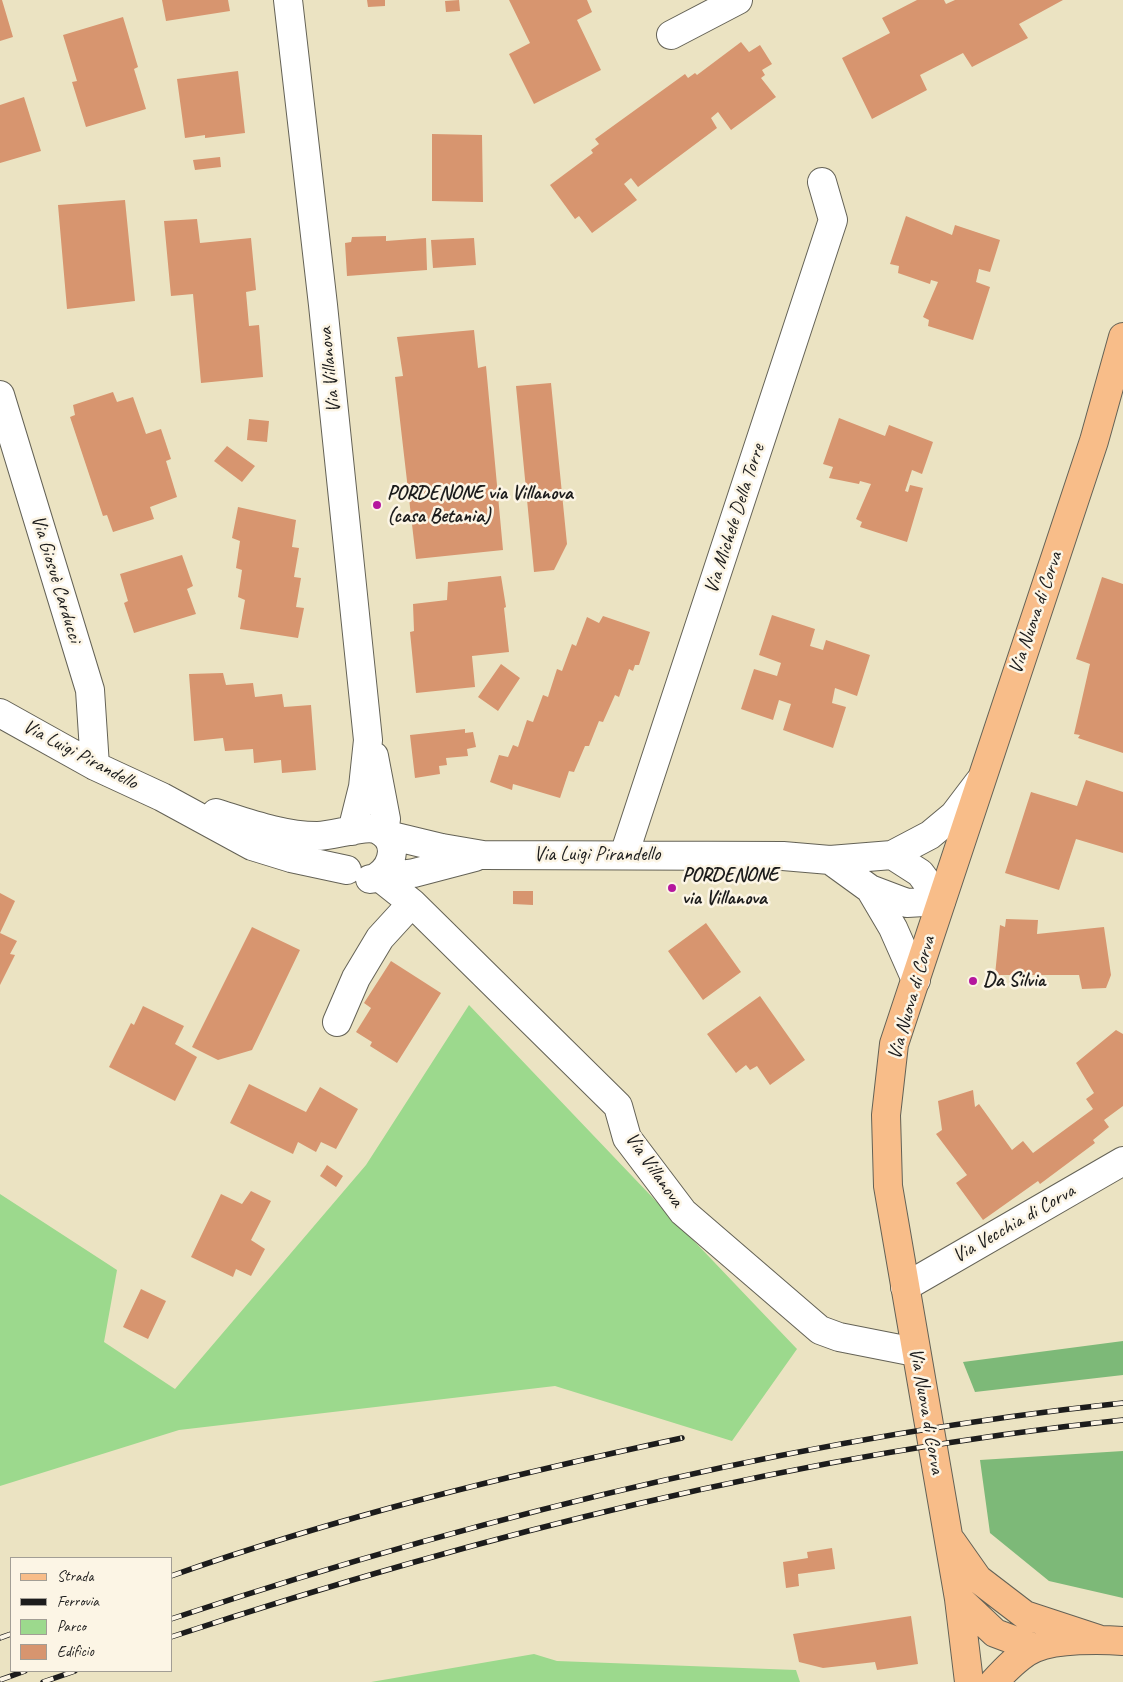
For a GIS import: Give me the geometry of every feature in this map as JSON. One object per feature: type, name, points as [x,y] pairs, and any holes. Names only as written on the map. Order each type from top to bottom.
[{"type":"main road","name":"Via Nuova di Corva","points":[[969,1682],[959,1599],[915,1352],[888,1186],[886,1115],[894,1044],[1094,441],[1123,337]]},
{"type":"main road","points":[[948,1537],[978,1579],[1025,1615],[1110,1640]]},
{"type":"main road","points":[[959,1599],[995,1633],[1035,1648],[1110,1640]]},
{"type":"main road","points":[[994,1682],[1006,1669],[1035,1648]]},
{"type":"street","name":"Via Villanova","points":[[288,0],[323,305],[368,740],[363,786],[352,831]]},
{"type":"street","points":[[671,34],[738,0]]},
{"type":"street","name":"Via Michele Della Torre","points":[[624,856],[833,220],[822,182]]},
{"type":"street","name":"Via Giosuè Carducci","points":[[0,395],[90,690],[95,766]]},
{"type":"street","name":"Via Luigi Pirandello","points":[[0,713],[95,766],[162,797],[252,846],[316,864],[347,870],[361,878],[414,873],[484,855]]},
{"type":"street","name":"Via Villanova","points":[[368,740],[376,762],[386,819],[384,834]]},
{"type":"street","name":"Via Luigi Pirandello","points":[[162,797],[265,828],[317,836],[368,827],[384,834],[442,848],[484,855],[783,856],[830,860],[892,855],[930,834],[954,815],[983,776]]},
{"type":"street","points":[[347,870],[342,862],[342,845],[352,831]]},
{"type":"street","points":[[378,876],[385,872],[392,857],[392,848],[384,834]]},
{"type":"street","points":[[892,855],[920,873],[941,901]]},
{"type":"street","points":[[830,860],[870,889],[907,902],[941,901]]},
{"type":"street","name":"Via Villanova","points":[[378,876],[412,903],[618,1106],[627,1138],[683,1212],[820,1330],[839,1337],[915,1352]]},
{"type":"street","points":[[870,889],[893,928],[916,980]]},
{"type":"street","points":[[337,1022],[356,978],[380,938],[412,903]]},
{"type":"street","name":"Via Vecchia di Corva","points":[[905,1286],[1123,1161]]},
{"type":"green space","points":[[469,1005],[797,1349],[732,1441],[555,1386],[179,1430],[0,1486],[0,1194],[117,1270],[104,1342],[175,1389],[366,1165]]},
{"type":"green space","points":[[1123,1341],[1123,1375],[975,1392],[963,1362]]},
{"type":"green space","points":[[1123,1451],[1123,1598],[1049,1581],[990,1533],[980,1460]]},
{"type":"green space","points":[[534,1654],[557,1661],[796,1670],[800,1682],[371,1682]]},
{"type":"building","points":[[0,0],[2,0],[13,37],[0,41]]},
{"type":"building","points":[[162,0],[228,0],[230,11],[166,21]]},
{"type":"building","points":[[367,0],[385,0],[385,6],[368,7]]},
{"type":"building","points":[[459,0],[460,11],[446,12],[445,1]]},
{"type":"building","points":[[509,0],[587,0],[592,12],[577,20],[601,70],[534,104],[509,54],[530,43]]},
{"type":"building","points":[[917,0],[944,0],[946,4],[955,0],[1063,0],[1019,24],[1028,38],[972,67],[963,53],[920,75],[927,90],[872,119],[842,58],[890,33],[882,18]]},
{"type":"building","points":[[123,17],[138,67],[134,69],[146,109],[86,127],[72,82],[77,81],[63,35]]},
{"type":"building","points":[[741,42],[749,52],[760,45],[772,64],[762,70],[765,75],[761,78],[776,97],[731,130],[718,112],[711,118],[717,128],[638,187],[631,178],[624,184],[637,200],[592,233],[579,216],[575,219],[550,185],[593,153],[591,150],[599,144],[595,139],[685,74],[688,78],[695,73],[697,75]]},
{"type":"building","points":[[238,71],[245,133],[205,138],[205,135],[185,138],[177,79]]},
{"type":"building","points":[[24,97],[41,151],[0,163],[0,105]]},
{"type":"building","points":[[432,134],[482,135],[483,202],[432,201]]},
{"type":"building","points":[[220,157],[221,167],[195,170],[193,160]]},
{"type":"building","points":[[125,200],[135,301],[67,309],[58,205]]},
{"type":"building","points":[[906,216],[952,235],[955,225],[1000,240],[990,272],[979,269],[976,282],[990,287],[973,340],[928,326],[929,320],[923,317],[938,282],[931,280],[930,284],[898,273],[899,266],[890,264]]},
{"type":"building","points":[[197,219],[200,243],[251,238],[256,290],[246,292],[249,326],[259,325],[263,377],[201,383],[193,294],[171,296],[164,221]]},
{"type":"building","points":[[386,236],[386,241],[426,238],[427,270],[347,276],[345,243],[351,242],[352,237]]},
{"type":"building","points":[[474,238],[476,265],[433,268],[431,240]]},
{"type":"building","points":[[474,330],[478,368],[486,366],[503,550],[416,559],[395,377],[403,376],[397,337]]},
{"type":"building","points":[[551,383],[567,544],[554,570],[534,572],[516,386]]},
{"type":"building","points":[[113,392],[117,402],[133,397],[146,434],[161,429],[171,459],[166,461],[177,497],[150,507],[154,519],[113,532],[107,515],[103,516],[70,417],[75,415],[73,405]]},
{"type":"building","points":[[839,418],[885,436],[889,425],[933,442],[922,474],[912,470],[905,491],[908,492],[910,485],[923,488],[907,542],[860,527],[862,522],[856,519],[871,484],[860,481],[859,484],[829,478],[833,467],[823,464]]},
{"type":"building","points":[[249,419],[269,421],[267,442],[247,440]]},
{"type":"building","points":[[227,446],[255,466],[242,482],[214,461]]},
{"type":"building","points":[[238,507],[296,520],[292,547],[299,548],[294,577],[301,578],[296,607],[304,608],[298,638],[240,629],[245,600],[238,597],[242,570],[236,568],[240,541],[232,538]]},
{"type":"building","points":[[182,555],[193,586],[187,589],[196,614],[134,633],[124,603],[128,601],[120,574]]},
{"type":"building","points":[[501,576],[506,607],[504,608],[509,652],[472,656],[475,687],[416,693],[410,632],[414,631],[413,604],[447,600],[448,582]]},
{"type":"building","points":[[1102,577],[1123,584],[1123,753],[1078,738],[1080,735],[1074,734],[1090,664],[1076,659]]},
{"type":"building","points":[[772,615],[815,629],[810,646],[823,650],[826,640],[870,655],[857,696],[835,688],[832,703],[846,707],[833,748],[783,730],[791,704],[779,700],[773,720],[741,709],[754,669],[777,676],[781,663],[759,655]]},
{"type":"building","points":[[603,616],[650,632],[639,665],[635,665],[633,671],[629,669],[619,697],[615,695],[603,722],[599,721],[589,746],[585,746],[574,772],[569,771],[560,798],[513,784],[512,790],[490,782],[499,755],[508,757],[513,745],[518,747],[527,720],[533,722],[543,695],[548,697],[557,669],[562,671],[572,644],[576,646],[587,617],[599,623]]},
{"type":"building","points":[[501,664],[520,678],[498,711],[478,697]]},
{"type":"building","points":[[223,673],[226,685],[253,683],[255,697],[282,694],[284,707],[311,705],[316,770],[282,773],[281,760],[254,763],[253,749],[225,751],[223,738],[194,741],[189,674]]},
{"type":"building","points":[[465,729],[465,733],[473,732],[476,747],[467,749],[468,756],[446,758],[447,765],[439,766],[440,774],[415,778],[410,735]]},
{"type":"building","points":[[1086,780],[1123,792],[1123,853],[1076,839],[1059,890],[1005,873],[1031,792],[1077,806]]},
{"type":"building","points":[[513,891],[533,891],[533,905],[513,904]]},
{"type":"building","points":[[0,893],[15,901],[0,933]]},
{"type":"building","points":[[1006,919],[1038,920],[1037,934],[1104,927],[1111,975],[1106,988],[1082,989],[1079,975],[995,975],[1000,925],[1005,927]]},
{"type":"building","points":[[706,923],[741,972],[703,1000],[668,951]]},
{"type":"building","points":[[252,927],[300,950],[252,1050],[218,1060],[192,1047]]},
{"type":"building","points":[[0,933],[17,941],[10,954],[15,955],[0,985]]},
{"type":"building","points":[[391,961],[441,993],[397,1063],[370,1046],[372,1042],[356,1032],[371,1008],[364,1003]]},
{"type":"building","points":[[760,996],[805,1060],[770,1085],[757,1066],[750,1070],[746,1065],[736,1073],[707,1034]]},
{"type":"building","points":[[143,1006],[184,1026],[175,1044],[197,1057],[175,1101],[109,1067],[131,1023],[134,1025]]},
{"type":"building","points":[[1116,1030],[1123,1034],[1123,1106],[1104,1120],[1109,1127],[1093,1140],[1095,1143],[1040,1184],[1038,1181],[983,1220],[956,1183],[967,1175],[936,1134],[942,1130],[938,1101],[973,1090],[975,1107],[979,1104],[1012,1150],[1023,1141],[1033,1153],[1093,1109],[1086,1099],[1094,1093],[1076,1063]]},
{"type":"building","points":[[249,1084],[306,1112],[320,1087],[358,1109],[336,1149],[321,1142],[316,1152],[298,1142],[293,1154],[230,1123]]},
{"type":"building","points":[[327,1165],[343,1176],[336,1187],[320,1176]]},
{"type":"building","points":[[251,1191],[271,1201],[251,1240],[265,1249],[251,1276],[236,1269],[233,1277],[191,1257],[221,1194],[242,1204]]},
{"type":"building","points":[[141,1289],[166,1301],[148,1339],[123,1327]]},
{"type":"building","points":[[832,1548],[835,1569],[798,1574],[799,1586],[786,1588],[783,1562],[808,1558],[807,1552]]},
{"type":"building","points":[[911,1616],[918,1664],[877,1670],[875,1662],[823,1668],[799,1662],[793,1634]]},
{"type":"railway","points":[[172,1619],[404,1547],[641,1485],[761,1459],[882,1437],[1002,1418],[1123,1403]]},
{"type":"railway","points":[[172,1637],[405,1565],[523,1532],[641,1503],[881,1454],[1002,1435],[1123,1420]]},
{"type":"railway","points":[[172,1576],[360,1516],[488,1482],[682,1438]]},
{"type":"railway","points":[[0,1638],[10,1634]]},
{"type":"railway","points":[[0,1680],[22,1672]]},
{"type":"railway","points":[[43,1682],[72,1672]]},
{"type":"place","name":"PORDENONE via Villanova (casa Betania)","points":[[377,505]]},
{"type":"place","name":"PORDENONE via Villanova","points":[[672,888]]},
{"type":"place","name":"Da Silvia","points":[[973,981]]}]
